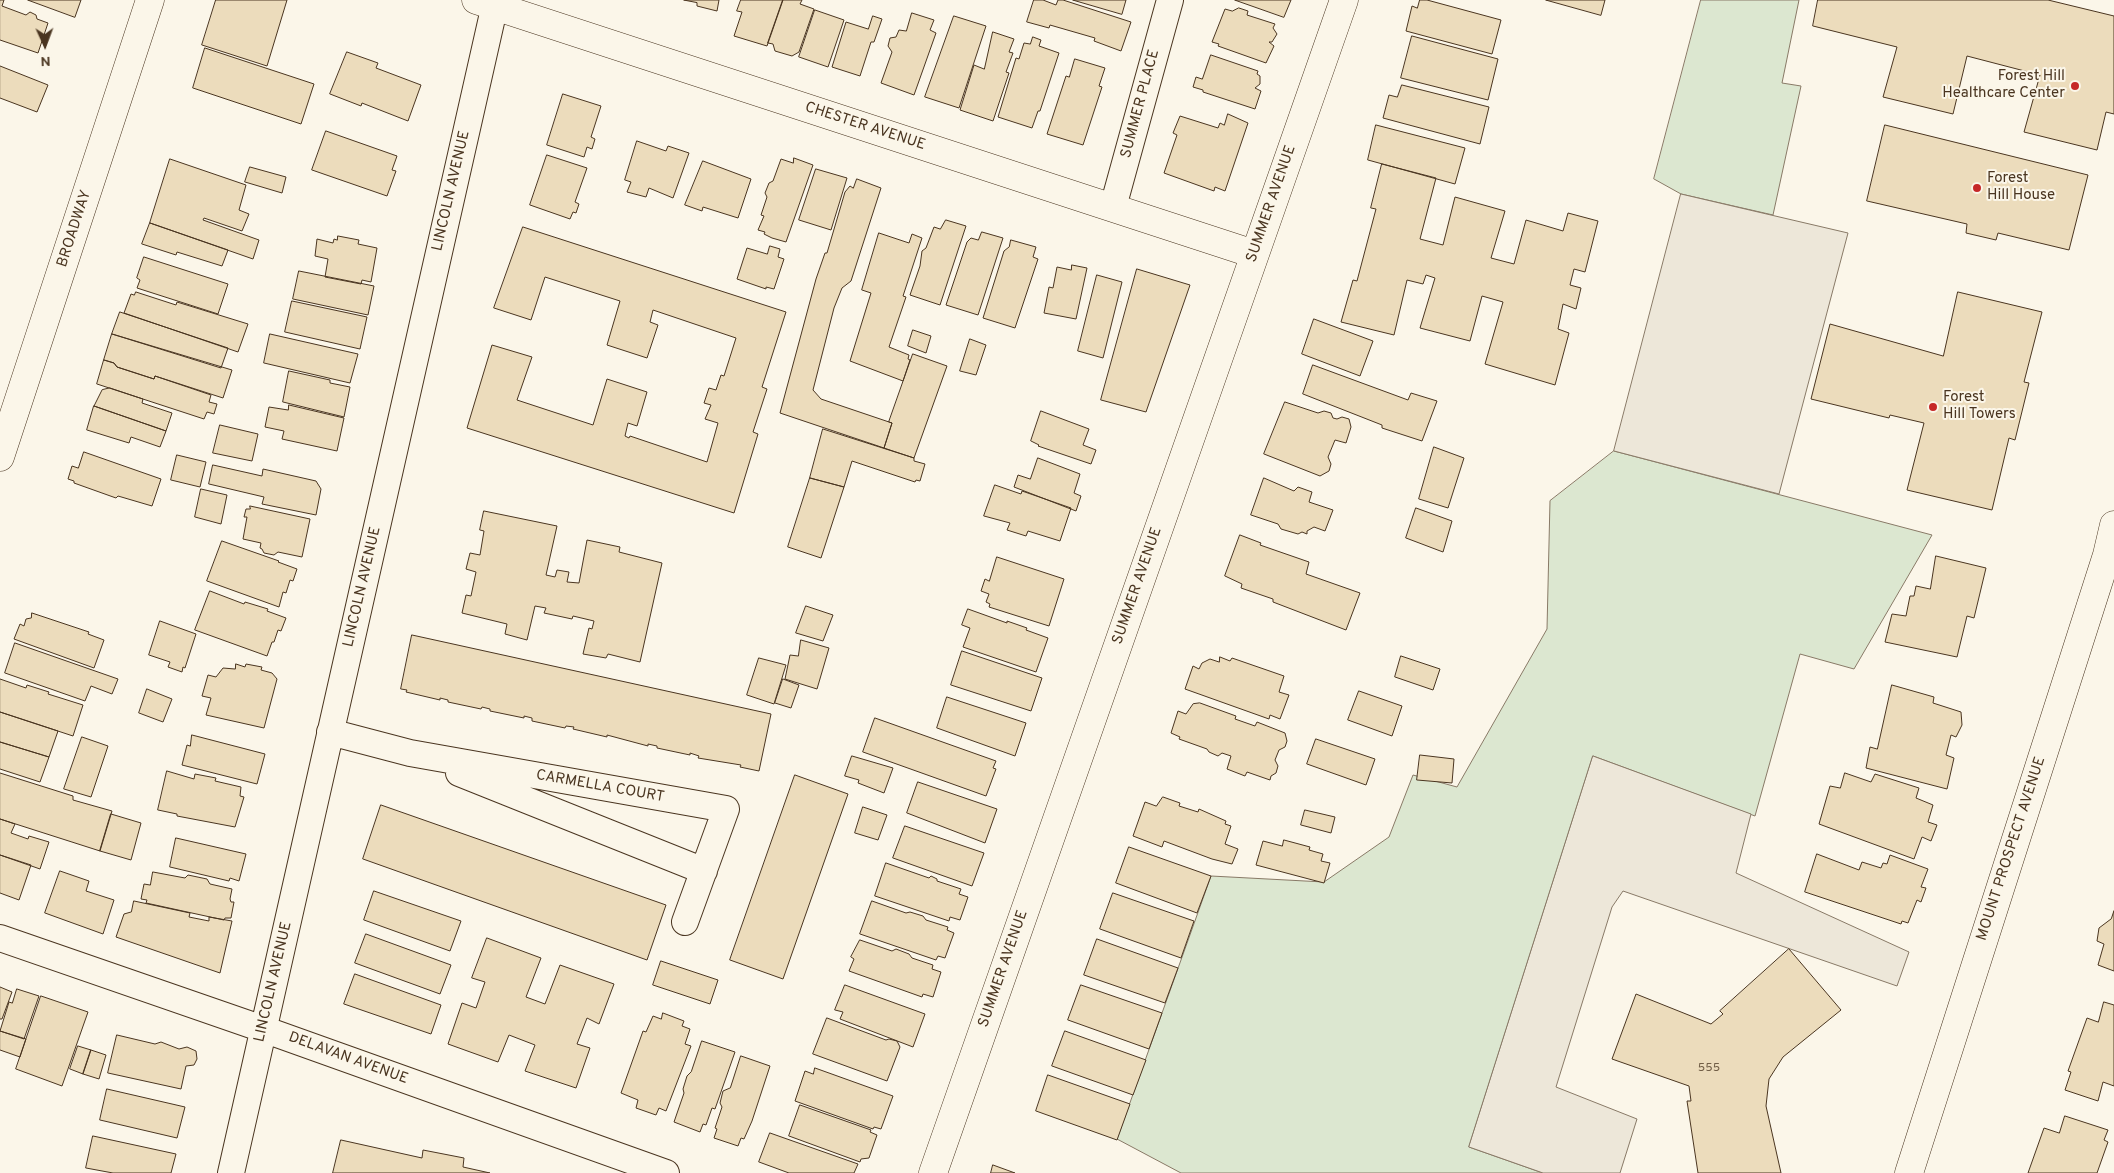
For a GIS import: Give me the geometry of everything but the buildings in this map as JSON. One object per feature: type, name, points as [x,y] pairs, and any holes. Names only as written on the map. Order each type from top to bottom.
[{"type":"street","name":"BROADWAY","points":[[0,457],[150,0]]},
{"type":"street","name":"SUMMER PLACE","points":[[1113,207],[1170,0]]},
{"type":"street","name":"SUMMER AVENUE","points":[[933,1173],[1344,0]]},
{"type":"street","name":"CHESTER AVENUE","points":[[488,2],[1254,254]]},
{"type":"street","name":"LINCOLN AVENUE","points":[[231,1173],[330,732],[488,2]]},
{"type":"street","name":"MOUNT PROSPECT AVENUE","points":[[1909,1173],[2110,557],[2114,525]]},
{"type":"street","name":"CARMELLA COURT","points":[[330,732],[410,753],[726,809],[685,922]]},
{"type":"street","name":"CARMELLA COURT","points":[[410,753],[704,871]]},
{"type":"street","name":"DELAVAN AVENUE","points":[[0,938],[263,1028],[666,1173]]},
{"type":"green space","points":[[1701,0],[1799,0],[1782,83],[1801,86],[1773,215],[1681,194],[1654,179]]},
{"type":"green space","points":[[1614,451],[1932,535],[1854,669],[1800,654],[1755,816],[1593,756],[1469,1147],[1543,1173],[1181,1173],[1117,1139],[1211,876],[1324,882],[1389,837],[1413,775],[1457,787],[1547,629],[1550,501]]},
{"type":"shaded area","points":[[1681,194],[1848,233],[1779,494],[1614,451]]},
{"type":"shaded area","points":[[1593,756],[1751,814],[1736,873],[1909,952],[1897,986],[1623,891],[1612,907],[1556,1087],[1637,1119],[1620,1173],[1543,1173],[1469,1147]]},
{"type":"place","name":"Forest Hill Healthcare Center","points":[[2075,86]]},
{"type":"place","name":"Forest Hill House","points":[[1977,188]]},
{"type":"place","name":"Forest Hill Towers","points":[[1933,407]]}]
